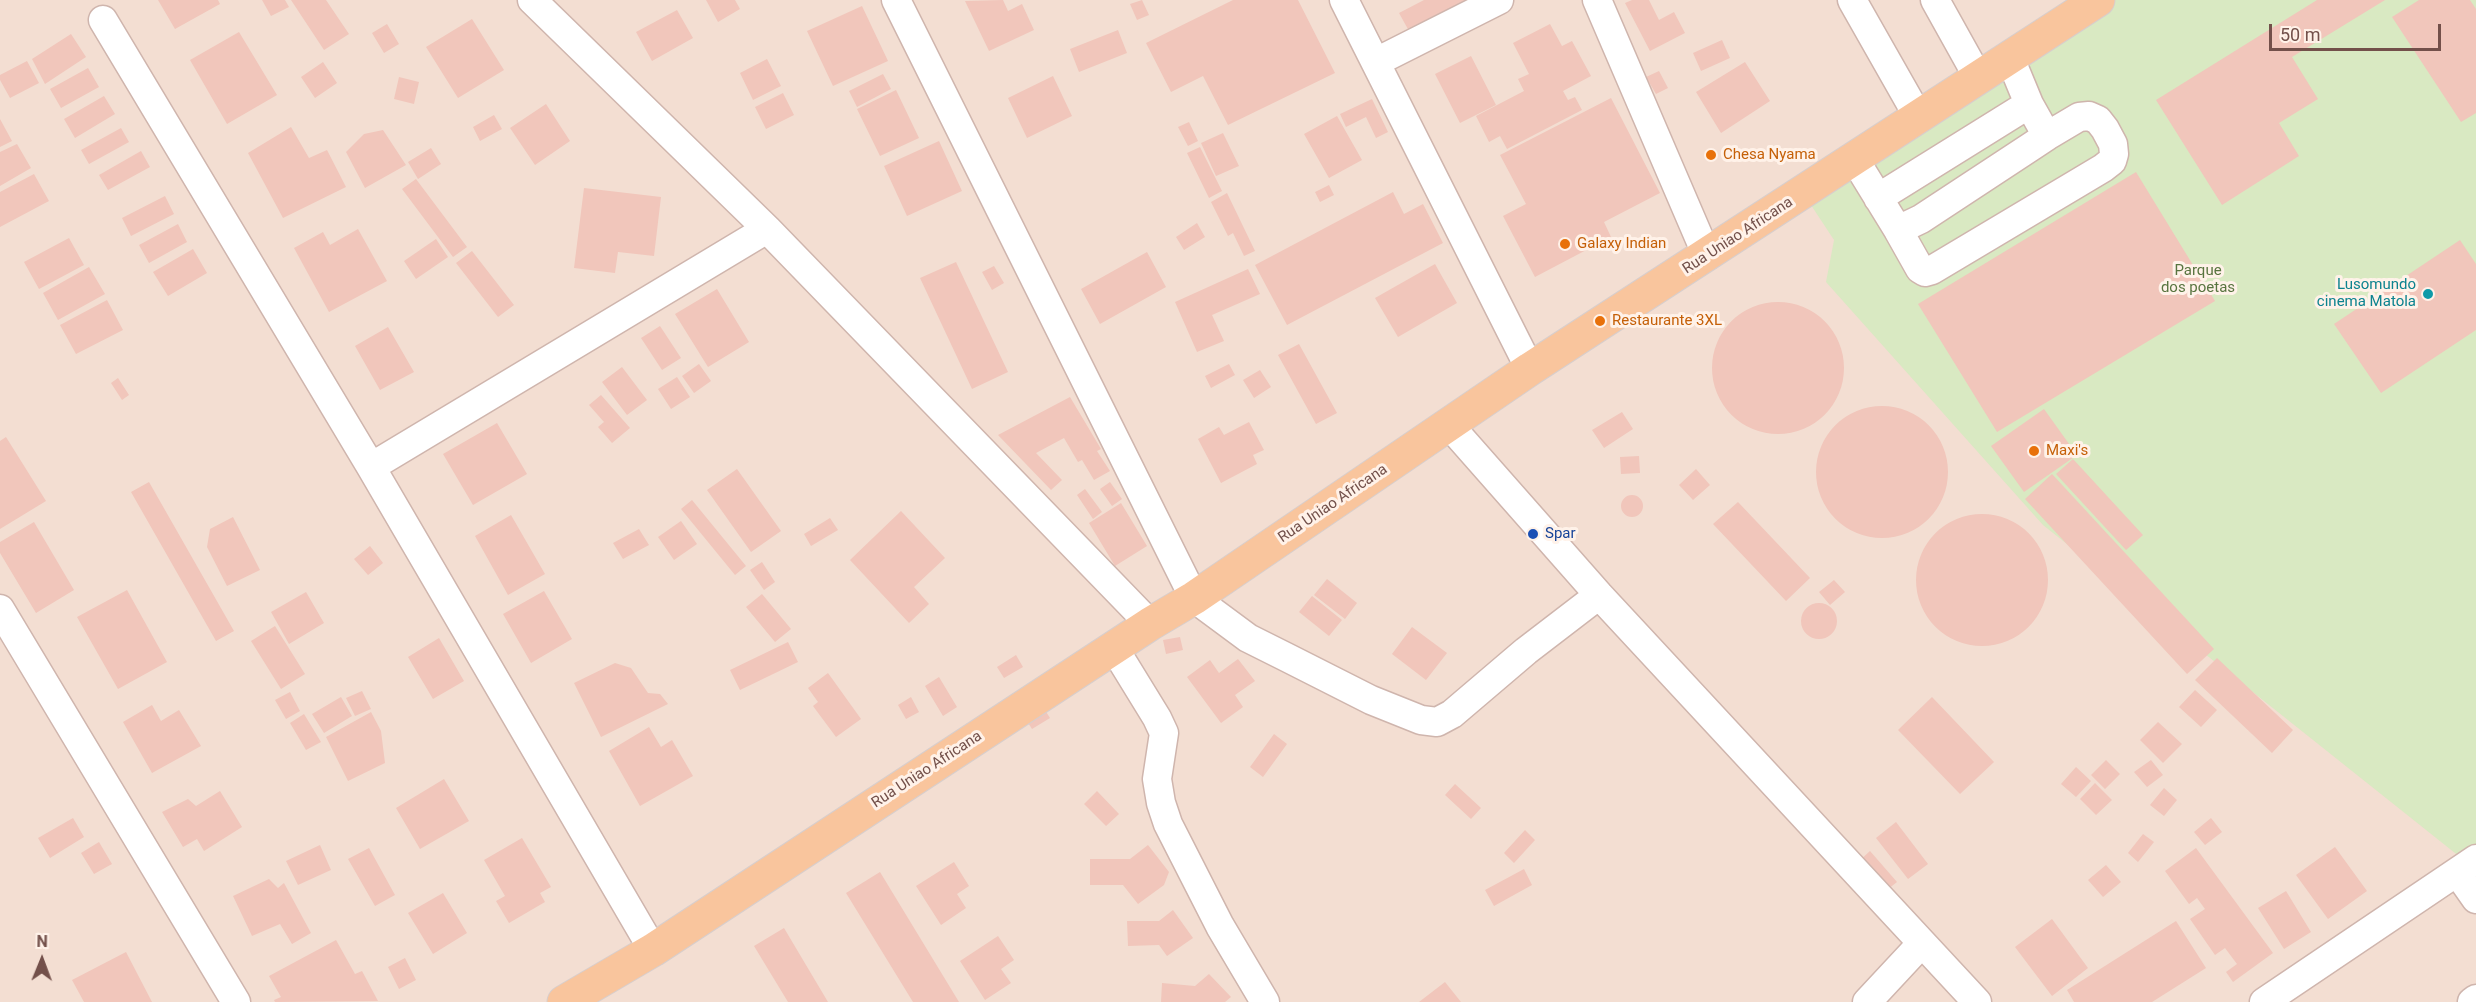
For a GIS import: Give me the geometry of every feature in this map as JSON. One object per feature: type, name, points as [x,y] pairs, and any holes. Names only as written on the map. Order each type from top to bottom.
[{"type":"main road","name":"Rua Uniao Africana","points":[[564,1002],[653,950],[1150,624],[1194,598],[1450,426],[1530,369],[2098,0]]},
{"type":"street","points":[[532,0],[767,229],[1150,624]]},
{"type":"street","points":[[896,0],[1194,598],[1248,638],[1371,700],[1421,720],[1437,722],[1452,714],[1526,651],[1599,595]]},
{"type":"street","points":[[1344,0],[1530,369]]},
{"type":"street","points":[[1376,62],[1499,0]]},
{"type":"street","points":[[1596,0],[1707,256]]},
{"type":"street","points":[[1852,0],[1918,118]]},
{"type":"street","points":[[1935,0],[1978,79]]},
{"type":"street","points":[[103,20],[371,467],[653,950]]},
{"type":"street","points":[[2010,58],[2029,104],[2047,136]]},
{"type":"street","points":[[1878,198],[2029,104]]},
{"type":"street","points":[[1855,160],[1920,269],[1925,272],[1932,270],[2103,168],[2112,161],[2113,144],[2098,120],[2089,116],[2079,117],[1921,219],[1898,230]]},
{"type":"street","points":[[371,467],[767,229]]},
{"type":"street","points":[[1450,426],[1599,595],[1977,1002]]},
{"type":"street","points":[[0,609],[236,1002]]},
{"type":"street","points":[[1114,648],[1164,733],[1156,779],[1168,824],[1220,926],[1265,1002]]},
{"type":"street","points":[[2264,1002],[2467,865],[2476,899]]},
{"type":"street","points":[[1867,1002],[1922,943]]},
{"type":"street","points":[[2472,1002],[2476,999]]},
{"type":"shaded area","points":[[0,0],[2476,0],[2476,1002],[0,1002]]},
{"type":"green space","name":"Parque dos poetas","points":[[2115,0],[2476,0],[2476,845],[2460,857],[2043,525],[1826,282],[1834,240],[1809,202]]},
{"type":"building","points":[[158,0],[218,0],[220,4],[175,29]]},
{"type":"building","points":[[262,0],[285,0],[289,7],[271,16]]},
{"type":"building","points":[[291,0],[326,0],[349,34],[324,50]]},
{"type":"building","points":[[706,0],[735,0],[740,9],[718,22]]},
{"type":"building","points":[[1003,0],[1008,11],[1022,4],[1034,30],[989,51],[965,1]]},
{"type":"building","points":[[1142,0],[1149,15],[1137,20],[1130,4]]},
{"type":"building","points":[[1233,0],[1298,0],[1335,73],[1228,125],[1203,76],[1171,92],[1146,43]]},
{"type":"building","points":[[1424,0],[1467,0],[1409,31],[1399,13]]},
{"type":"building","points":[[1632,0],[1649,0],[1659,20],[1674,12],[1685,33],[1650,51],[1625,3]]},
{"type":"building","points":[[2317,0],[2385,0],[2292,57],[2318,99],[2279,123],[2299,156],[2222,205],[2156,100]]},
{"type":"building","points":[[2419,0],[2470,0],[2476,9],[2476,113],[2461,122],[2392,17]]},
{"type":"building","points":[[862,6],[888,61],[833,86],[807,31]]},
{"type":"building","points":[[677,10],[693,38],[652,61],[636,32]]},
{"type":"building","points":[[472,19],[504,70],[458,98],[426,47]]},
{"type":"building","points":[[387,24],[399,44],[384,53],[372,33]]},
{"type":"building","points":[[1550,24],[1562,46],[1572,41],[1591,76],[1563,91],[1568,100],[1575,97],[1582,110],[1507,149],[1500,136],[1489,142],[1476,116],[1524,91],[1518,79],[1529,74],[1513,43]]},
{"type":"building","points":[[1118,30],[1127,53],[1079,72],[1070,49]]},
{"type":"building","points":[[239,32],[277,95],[227,124],[190,60]]},
{"type":"building","points":[[71,34],[86,57],[45,84],[32,59]]},
{"type":"building","points":[[1722,40],[1730,58],[1701,71],[1693,53]]},
{"type":"building","points":[[1471,56],[1496,105],[1460,123],[1435,74]]},
{"type":"building","points":[[767,59],[781,86],[753,100],[740,73]]},
{"type":"building","points":[[27,61],[39,83],[10,98],[0,80],[0,75]]},
{"type":"building","points":[[323,62],[337,83],[315,98],[301,77]]},
{"type":"building","points":[[1745,62],[1770,101],[1721,133],[1696,92]]},
{"type":"building","points":[[88,68],[99,87],[61,108],[50,89]]},
{"type":"building","points":[[1659,71],[1668,88],[1656,94],[1646,77]]},
{"type":"building","points":[[883,74],[891,89],[857,107],[849,91]]},
{"type":"building","points":[[1053,76],[1072,116],[1027,138],[1008,98]]},
{"type":"building","points":[[399,77],[419,82],[414,104],[394,99]]},
{"type":"building","points":[[896,90],[919,138],[880,156],[857,109]]},
{"type":"building","points":[[783,93],[794,115],[766,129],[755,107]]},
{"type":"building","points":[[104,96],[115,114],[75,138],[64,119]]},
{"type":"building","points":[[1611,98],[1660,193],[1604,222],[1611,237],[1535,277],[1503,216],[1526,204],[1500,155]]},
{"type":"building","points":[[1372,99],[1388,132],[1376,138],[1366,117],[1346,127],[1340,114]]},
{"type":"building","points":[[546,104],[570,141],[535,165],[510,128]]},
{"type":"building","points":[[494,115],[502,129],[480,141],[473,127]]},
{"type":"building","points":[[1337,116],[1362,160],[1329,178],[1304,134]]},
{"type":"building","points":[[0,119],[12,141],[0,147]]},
{"type":"building","points":[[1189,122],[1198,141],[1188,146],[1178,127]]},
{"type":"building","points":[[291,127],[309,158],[327,150],[346,187],[283,218],[248,153]]},
{"type":"building","points":[[121,128],[129,142],[89,164],[81,150]]},
{"type":"building","points":[[383,130],[406,165],[365,188],[346,152],[364,134]]},
{"type":"building","points":[[1223,133],[1239,166],[1216,176],[1201,143]]},
{"type":"building","points":[[939,141],[962,191],[907,216],[884,166]]},
{"type":"building","points":[[17,144],[31,168],[0,186],[0,152]]},
{"type":"building","points":[[1200,147],[1222,191],[1209,198],[1187,153]]},
{"type":"building","points":[[431,148],[441,164],[418,179],[408,162]]},
{"type":"building","points":[[141,151],[150,167],[108,190],[99,175]]},
{"type":"building","points":[[2136,172],[2215,301],[1997,432],[1918,304]]},
{"type":"building","points":[[34,174],[49,201],[0,227],[0,192]]},
{"type":"building","points":[[416,179],[467,247],[453,257],[402,189]]},
{"type":"building","points":[[1329,185],[1334,195],[1320,202],[1315,192]]},
{"type":"building","points":[[584,188],[661,197],[654,256],[618,252],[615,273],[574,268]]},
{"type":"building","points":[[1393,192],[1404,214],[1423,204],[1443,243],[1287,325],[1255,265]]},
{"type":"building","points":[[1227,193],[1255,251],[1244,256],[1233,233],[1228,236],[1211,202]]},
{"type":"building","points":[[165,196],[174,214],[131,236],[122,218]]},
{"type":"building","points":[[1197,223],[1205,237],[1184,250],[1176,237]]},
{"type":"building","points":[[178,224],[187,242],[149,263],[139,245]]},
{"type":"building","points":[[358,229],[387,281],[329,312],[294,248],[323,232],[330,245]]},
{"type":"building","points":[[69,238],[84,265],[39,289],[24,262]]},
{"type":"building","points":[[436,239],[448,257],[416,279],[404,261]]},
{"type":"building","name":"Lusomundo cinema Matola","points":[[2460,240],[2476,264],[2476,330],[2381,393],[2334,324]]},
{"type":"building","points":[[193,249],[207,273],[168,296],[153,272]]},
{"type":"building","points":[[472,251],[514,305],[498,317],[456,263]]},
{"type":"building","points":[[1147,252],[1166,287],[1100,324],[1081,289]]},
{"type":"building","points":[[956,262],[1008,372],[972,389],[920,278]]},
{"type":"building","points":[[1435,264],[1457,303],[1398,337],[1375,298]]},
{"type":"building","points":[[994,266],[1004,283],[992,290],[982,272]]},
{"type":"building","points":[[89,267],[105,294],[58,320],[43,293]]},
{"type":"building","points":[[1248,269],[1260,294],[1212,315],[1224,341],[1197,352],[1175,302]]},
{"type":"building","points":[[717,289],[749,342],[708,367],[675,314]]},
{"type":"building","points":[[107,300],[123,330],[76,354],[60,325]]},
{"type":"building","points":[[1778,302],[1803,307],[1815,313],[1833,331],[1839,343],[1844,368],[1839,393],[1833,405],[1815,423],[1803,429],[1778,434],[1753,429],[1741,423],[1723,405],[1717,393],[1712,368],[1717,343],[1723,331],[1741,313],[1753,307]]},
{"type":"building","points":[[660,326],[681,358],[662,370],[641,338]]},
{"type":"building","points":[[388,327],[414,372],[380,390],[355,346]]},
{"type":"building","points":[[1299,344],[1337,413],[1316,424],[1278,355]]},
{"type":"building","points":[[699,364],[711,381],[694,393],[682,376]]},
{"type":"building","points":[[1229,364],[1235,375],[1211,388],[1205,376]]},
{"type":"building","points":[[622,367],[647,400],[627,415],[602,382]]},
{"type":"building","points":[[1260,370],[1271,387],[1254,398],[1243,380]]},
{"type":"building","points":[[677,377],[690,397],[671,409],[658,389]]},
{"type":"building","points":[[118,378],[129,395],[122,400],[111,383]]},
{"type":"building","points":[[601,395],[630,428],[612,443],[598,427],[604,422],[589,405]]},
{"type":"building","points":[[1070,397],[1101,449],[1097,451],[1110,471],[1094,480],[1082,460],[1078,462],[1064,438],[1036,453],[1062,480],[1051,490],[998,435]]},
{"type":"building","points":[[1882,406],[1907,411],[1919,417],[1937,435],[1943,447],[1948,472],[1943,497],[1937,509],[1919,527],[1907,533],[1882,538],[1857,533],[1845,527],[1827,509],[1821,497],[1816,472],[1821,447],[1827,435],[1845,417],[1857,411]]},
{"type":"building","name":"Maxi's","points":[[2044,409],[2077,455],[2024,492],[1991,446]]},
{"type":"building","points":[[1622,412],[1633,429],[1604,448],[1592,430]]},
{"type":"building","points":[[1249,422],[1264,450],[1253,455],[1257,464],[1221,483],[1198,439],[1219,427],[1224,435]]},
{"type":"building","points":[[497,423],[527,474],[473,505],[443,454]]},
{"type":"building","points":[[6,437],[46,501],[0,529],[0,441]]},
{"type":"building","points":[[1639,456],[1640,473],[1621,474],[1620,457]]},
{"type":"building","points":[[2073,459],[2143,535],[2126,550],[2056,474]]},
{"type":"building","points":[[737,469],[781,531],[751,552],[707,490]]},
{"type":"building","points":[[1696,469],[1710,485],[1693,500],[1679,485]]},
{"type":"building","points":[[2052,474],[2214,649],[2187,674],[2025,499]]},
{"type":"building","points":[[149,482],[234,631],[216,641],[131,492]]},
{"type":"building","points":[[1110,482],[1122,499],[1112,506],[1100,489]]},
{"type":"building","points":[[1085,489],[1102,512],[1093,519],[1077,495]]},
{"type":"building","points":[[1632,495],[1640,498],[1643,506],[1640,514],[1632,517],[1624,514],[1621,506],[1624,498]]},
{"type":"building","points":[[692,500],[746,566],[735,575],[681,509]]},
{"type":"building","points":[[1738,502],[1810,578],[1786,601],[1713,524]]},
{"type":"building","points":[[1121,503],[1147,546],[1115,566],[1089,523]]},
{"type":"building","points":[[901,511],[945,558],[914,587],[929,604],[909,623],[850,560]]},
{"type":"building","points":[[1982,514],[2007,519],[2028,534],[2043,555],[2048,580],[2043,605],[2028,626],[2007,641],[1982,646],[1957,641],[1936,626],[1921,605],[1916,580],[1921,555],[1936,534],[1957,519]]},
{"type":"building","points":[[511,515],[545,574],[508,595],[475,536]]},
{"type":"building","points":[[233,517],[260,570],[227,586],[207,547],[210,529]]},
{"type":"building","points":[[830,518],[838,530],[811,546],[804,534]]},
{"type":"building","points":[[681,521],[697,544],[674,560],[658,537]]},
{"type":"building","points":[[34,522],[74,590],[36,613],[0,553],[0,542]]},
{"type":"building","points":[[639,529],[649,545],[623,559],[613,543]]},
{"type":"building","points":[[370,546],[383,563],[368,575],[354,559]]},
{"type":"building","points":[[762,562],[775,582],[764,590],[750,570]]},
{"type":"building","points":[[1327,579],[1357,603],[1345,619],[1314,595]]},
{"type":"building","points":[[1834,580],[1845,592],[1830,605],[1819,592]]},
{"type":"building","points":[[127,590],[167,662],[118,689],[77,617]]},
{"type":"building","points":[[544,591],[572,639],[531,663],[503,614]]},
{"type":"building","points":[[306,592],[324,623],[289,644],[271,612]]},
{"type":"building","points":[[762,594],[791,629],[775,642],[746,607]]},
{"type":"building","points":[[1312,596],[1342,620],[1329,636],[1299,612]]},
{"type":"building","points":[[1819,603],[1831,609],[1837,621],[1831,633],[1819,639],[1807,633],[1801,621],[1807,609]]},
{"type":"building","points":[[275,626],[305,674],[281,689],[251,641]]},
{"type":"building","points":[[1412,627],[1447,653],[1426,680],[1392,654]]},
{"type":"building","points":[[1180,637],[1183,650],[1166,654],[1163,640]]},
{"type":"building","points":[[439,638],[464,681],[433,699],[408,657]]},
{"type":"building","points":[[788,642],[798,662],[740,690],[730,670]]},
{"type":"building","points":[[1016,655],[1023,667],[1004,678],[997,667]]},
{"type":"building","points":[[2217,658],[2293,730],[2272,753],[2195,680]]},
{"type":"building","points":[[1238,659],[1255,681],[1235,695],[1243,707],[1221,723],[1187,677],[1210,660],[1219,673]]},
{"type":"building","points":[[615,663],[631,668],[648,693],[660,694],[668,704],[601,737],[574,683]]},
{"type":"building","points":[[828,673],[861,719],[836,737],[813,706],[818,702],[808,688]]},
{"type":"building","points":[[939,677],[957,707],[943,716],[925,686]]},
{"type":"building","points":[[2195,690],[2217,710],[2201,727],[2179,707]]},
{"type":"building","points":[[362,691],[371,709],[355,716],[346,698]]},
{"type":"building","points":[[290,692],[300,711],[286,719],[275,700]]},
{"type":"building","points":[[341,697],[352,716],[324,733],[312,714]]},
{"type":"building","points":[[911,697],[919,712],[906,719],[898,705]]},
{"type":"building","points":[[1932,697],[1994,762],[1960,794],[1898,730]]},
{"type":"building","points":[[152,705],[161,721],[179,710],[201,746],[152,773],[123,722]]},
{"type":"building","points":[[1043,707],[1050,718],[1032,729],[1025,718]]},
{"type":"building","points":[[371,712],[381,731],[385,763],[348,781],[326,737]]},
{"type":"building","points":[[304,714],[321,742],[306,750],[290,723]]},
{"type":"building","points":[[2158,722],[2182,744],[2163,763],[2140,740]]},
{"type":"building","points":[[649,727],[661,747],[672,740],[693,776],[640,806],[609,751]]},
{"type":"building","points":[[1274,734],[1287,744],[1263,777],[1250,767]]},
{"type":"building","points":[[2106,760],[2120,774],[2105,789],[2091,775]]},
{"type":"building","points":[[2151,760],[2163,775],[2147,787],[2134,772]]},
{"type":"building","points":[[2076,767],[2091,781],[2076,797],[2061,784]]},
{"type":"building","points":[[444,779],[469,821],[420,849],[396,808]]},
{"type":"building","points":[[2095,783],[2112,800],[2096,815],[2080,799]]},
{"type":"building","points":[[1455,784],[1481,808],[1471,819],[1445,795]]},
{"type":"building","points":[[2164,788],[2177,800],[2164,816],[2150,805]]},
{"type":"building","points":[[220,791],[242,827],[204,851],[197,839],[183,847],[162,812],[188,799],[196,806]]},
{"type":"building","points":[[1097,791],[1119,814],[1106,826],[1084,804]]},
{"type":"building","points":[[73,818],[84,837],[50,858],[38,838]]},
{"type":"building","points":[[2211,818],[2222,832],[2205,845],[2194,832]]},
{"type":"building","points":[[1896,822],[1928,864],[1908,879],[1876,838]]},
{"type":"building","points":[[1525,830],[1535,840],[1514,863],[1504,853]]},
{"type":"building","points":[[2143,834],[2154,842],[2138,862],[2128,853]]},
{"type":"building","points":[[522,838],[551,887],[540,893],[545,902],[509,923],[496,901],[505,896],[484,860]]},
{"type":"building","points":[[99,842],[112,864],[94,874],[81,853]]},
{"type":"building","points":[[320,845],[331,870],[298,885],[286,861]]},
{"type":"building","points":[[1148,845],[1169,872],[1164,885],[1138,904],[1123,885],[1090,885],[1090,859],[1130,859]]},
{"type":"building","points":[[2335,847],[2367,891],[2328,919],[2296,875]]},
{"type":"building","points":[[369,848],[395,895],[375,906],[348,859]]},
{"type":"building","points":[[2196,848],[2273,953],[2233,982],[2226,972],[2237,964],[2225,948],[2215,955],[2190,919],[2205,909],[2197,898],[2189,904],[2165,871]]},
{"type":"building","points":[[1870,851],[1897,882],[1883,893],[1857,863]]},
{"type":"building","points":[[954,862],[969,886],[957,894],[966,908],[941,925],[916,886]]},
{"type":"building","points":[[2106,865],[2121,882],[2103,897],[2088,880]]},
{"type":"building","points":[[1524,869],[1532,885],[1494,906],[1485,890]]},
{"type":"building","points":[[880,872],[959,1002],[913,1002],[846,893]]},
{"type":"building","points":[[269,879],[278,888],[284,883],[311,933],[292,944],[280,924],[252,936],[233,896]]},
{"type":"building","points":[[2286,891],[2311,932],[2284,949],[2258,908]]},
{"type":"building","points":[[443,893],[467,933],[433,954],[408,913]]},
{"type":"building","points":[[1173,910],[1193,938],[1167,956],[1159,945],[1128,946],[1127,921],[1159,921]]},
{"type":"building","points":[[2052,919],[2088,968],[2052,996],[2015,947]]},
{"type":"building","points":[[2176,921],[2206,968],[2152,1002],[2074,1002],[2067,990]]},
{"type":"building","points":[[784,928],[828,1002],[788,1002],[754,946]]},
{"type":"building","points":[[998,936],[1014,960],[1001,969],[1011,983],[985,1000],[960,961]]},
{"type":"building","points":[[336,940],[355,974],[362,971],[378,1001],[275,1002],[274,1000],[281,997],[269,976]]},
{"type":"building","points":[[126,952],[152,1002],[84,1002],[72,980]]},
{"type":"building","points":[[405,958],[416,980],[399,989],[388,967]]},
{"type":"building","points":[[1209,974],[1231,997],[1225,1002],[1161,1002],[1162,983],[1195,986]]},
{"type":"building","points":[[1445,982],[1461,1002],[1419,1002]]},
{"type":"place","name":"Chesa Nyama","points":[[1711,155]]},
{"type":"place","name":"Galaxy Indian","points":[[1565,244]]},
{"type":"place","name":"Lusomundo cinema Matola","points":[[2428,294]]},
{"type":"place","name":"Restaurante 3XL","points":[[1600,321]]},
{"type":"place","name":"Maxi's","points":[[2034,451]]},
{"type":"place","name":"Spar","points":[[1533,534]]}]
